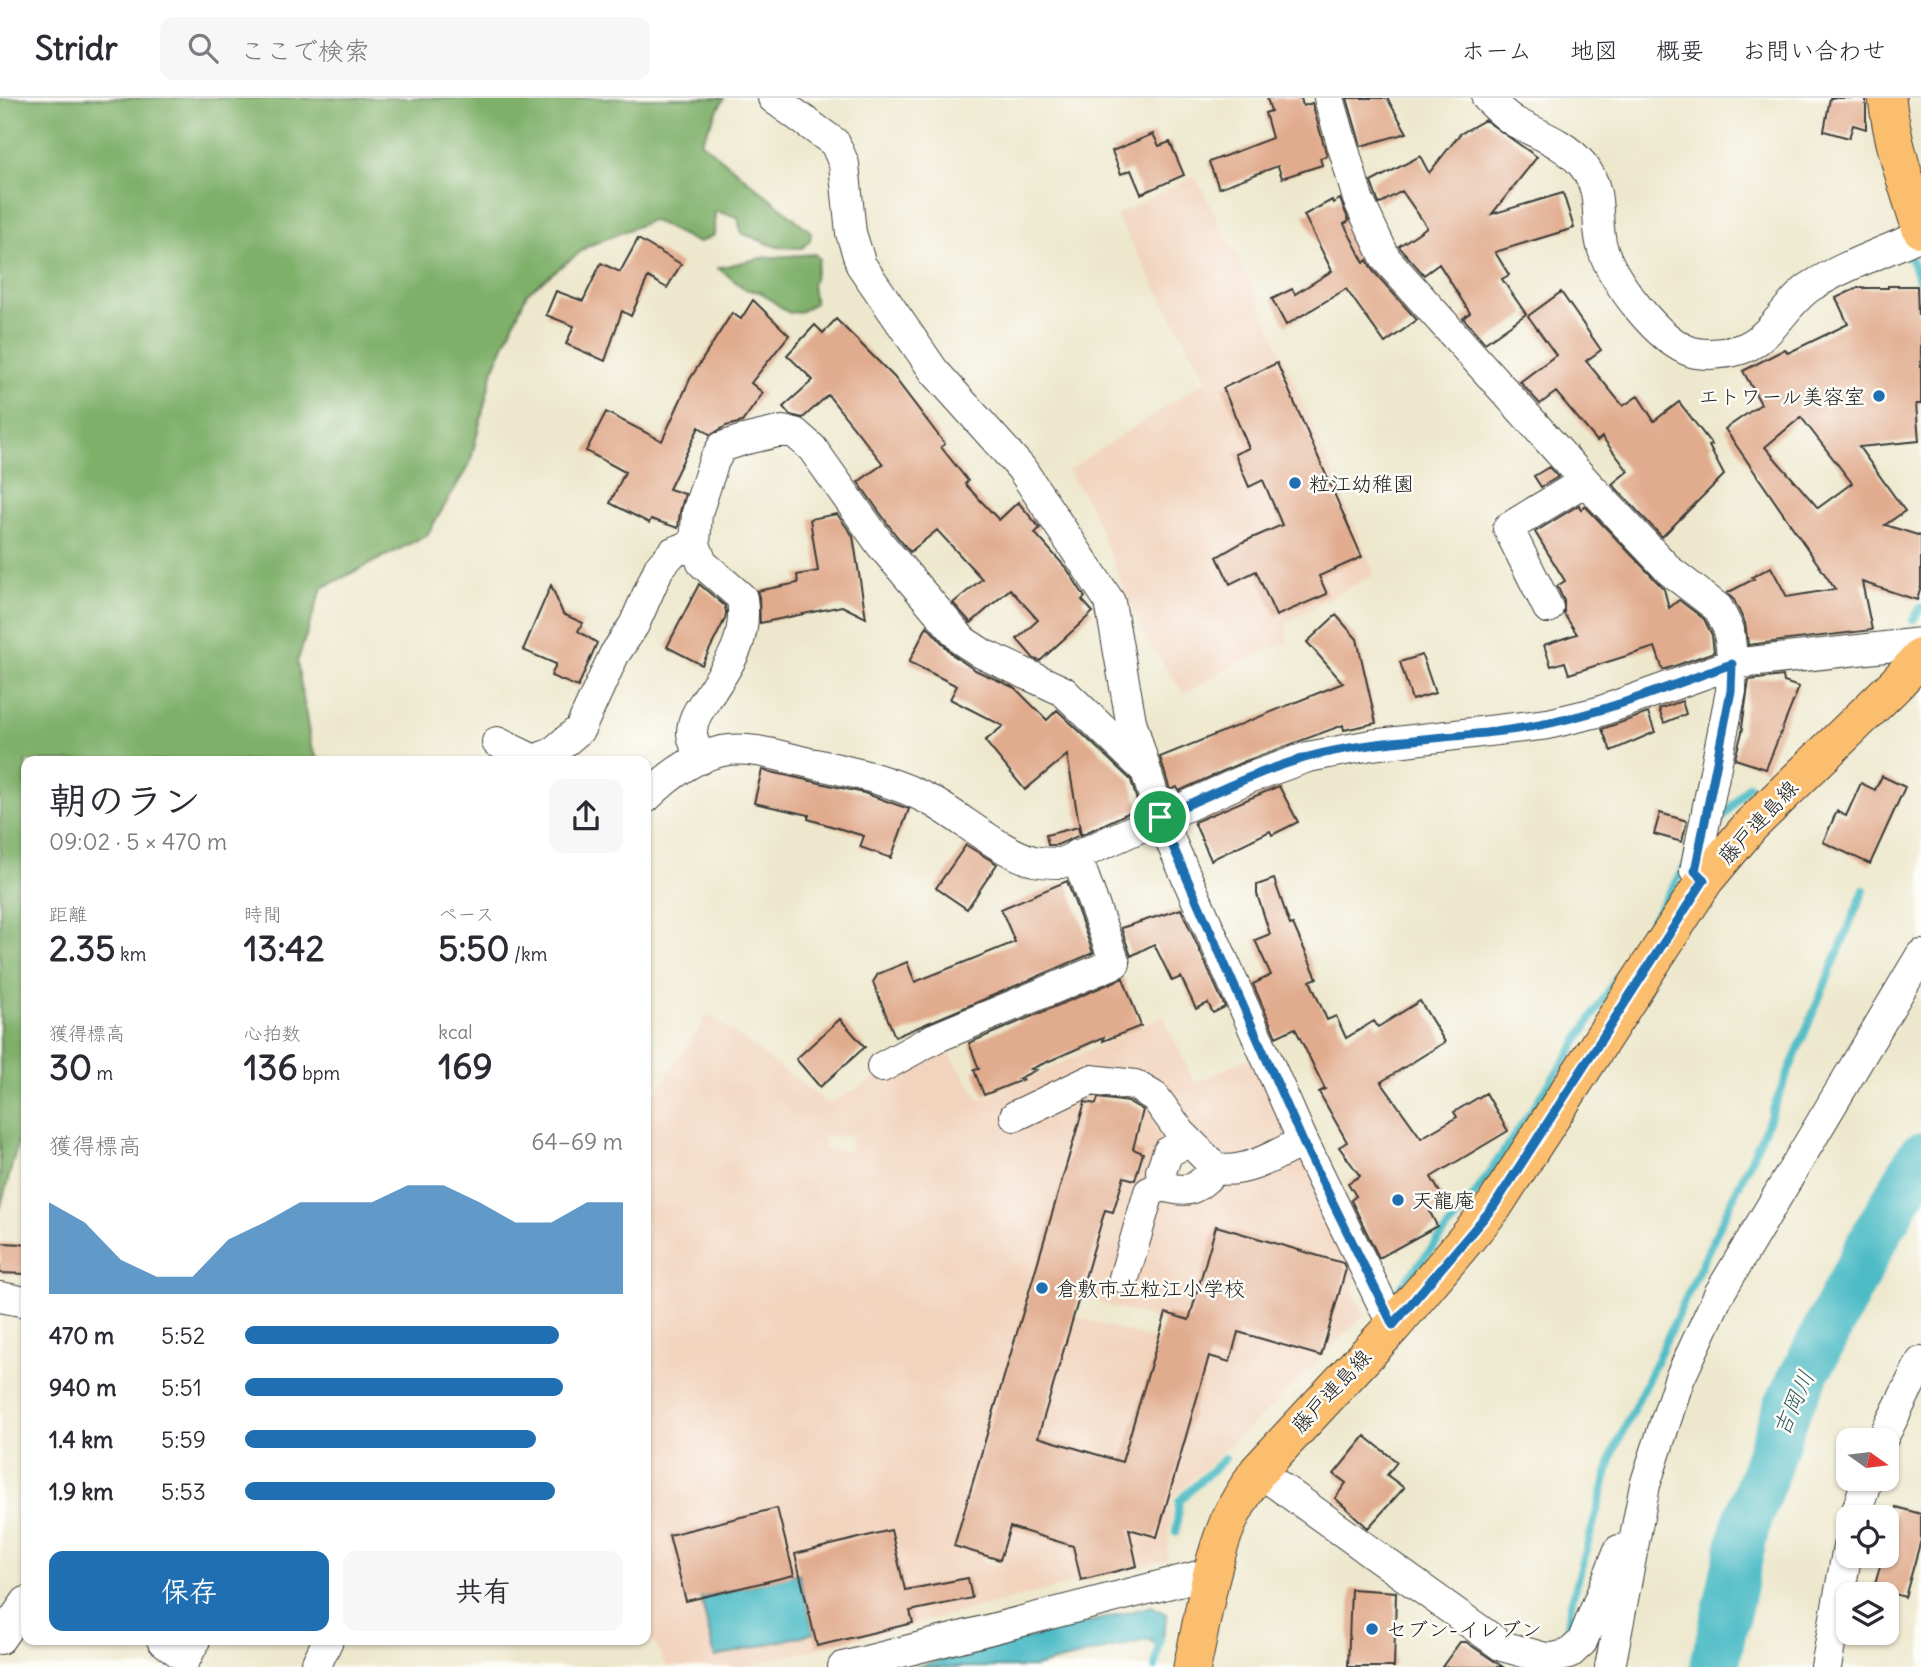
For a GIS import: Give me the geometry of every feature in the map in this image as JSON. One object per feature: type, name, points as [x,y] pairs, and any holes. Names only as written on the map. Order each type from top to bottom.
[{"type":"main road","points":[[1887,98],[1902,173],[1921,229]]},
{"type":"main road","name":"藤戸連島線","points":[[1192,1667],[1213,1572],[1227,1525],[1258,1471],[1393,1325],[1494,1206],[1704,880],[1751,825],[1921,657]]},
{"type":"street","points":[[773,98],[835,144],[844,164],[851,233],[861,265],[934,371],[1021,468],[1110,602],[1132,721],[1160,817],[1303,1142],[1393,1325]]},
{"type":"street","points":[[1329,98],[1358,199],[1386,259],[1585,481],[1670,571],[1718,608],[1729,630],[1731,691],[1695,871],[1704,880]]},
{"type":"street","points":[[1487,98],[1513,120],[1565,147],[1583,165],[1595,187],[1602,247],[1614,277],[1637,307],[1676,344],[1694,353],[1724,352],[1746,347],[1763,335],[1809,288],[1921,235]]},
{"type":"street","points":[[701,759],[692,735],[695,717],[735,654],[742,634],[744,614],[742,598],[702,563],[695,544],[697,513],[714,461],[722,447],[782,431],[794,433],[812,448],[881,545],[963,641],[983,654],[1063,691],[1147,772]]},
{"type":"street","points":[[1548,608],[1508,528],[1585,481]]},
{"type":"street","points":[[544,756],[552,753],[580,729],[614,655],[634,625],[659,568],[673,552],[695,544]]},
{"type":"street","points":[[651,793],[662,783],[701,759],[722,751],[750,750],[871,776],[899,785],[932,802],[1021,857],[1037,862],[1061,863],[1250,778],[1308,757],[1371,745],[1548,724],[1598,712],[1732,664],[1921,643]]},
{"type":"street","points":[[497,742],[526,756]]},
{"type":"street","points":[[882,1067],[935,1038],[1115,963],[1076,855]]},
{"type":"street","points":[[1258,1471],[1502,1646],[1548,1663],[1569,1654],[1582,1642],[1646,1485],[1679,1380],[1719,1294],[1921,955]]},
{"type":"street","points":[[1015,1116],[1091,1080],[1135,1085],[1155,1097],[1191,1144],[1217,1169],[1244,1167],[1303,1142]]},
{"type":"street","points":[[1163,1186],[1161,1171],[1168,1152],[1191,1144]]},
{"type":"street","points":[[1124,1278],[1149,1192],[1163,1186],[1182,1192],[1198,1185],[1217,1169]]},
{"type":"street","points":[[0,1297],[21,1301]]},
{"type":"street","points":[[1888,1428],[1921,1362]]},
{"type":"street","points":[[1610,1667],[1646,1485]]},
{"type":"street","points":[[1826,1667],[1844,1568]]},
{"type":"street","points":[[843,1667],[1213,1572]]},
{"type":"street","points":[[0,1639],[21,1609]]},
{"type":"street","points":[[169,1645],[186,1658],[192,1645]]},
{"type":"street","points":[[316,1667],[326,1645]]},
{"type":"shaded area","points":[[1195,176],[1258,297],[1375,574],[1287,621],[1288,642],[1229,668],[1184,694],[1141,631],[1091,508],[1068,470],[1207,380],[1116,215]]},
{"type":"shaded area","points":[[709,1014],[828,1104],[943,1043],[980,1100],[1163,1016],[1195,1084],[1256,1054],[1356,1272],[1354,1292],[1364,1315],[1278,1401],[1172,1498],[1167,1560],[744,1667],[667,1667],[651,1638],[651,1099]],"holes":[[[1101,1089],[1147,1103],[1133,1149],[1143,1153],[1136,1180],[1124,1177],[1113,1212],[1105,1210],[1080,1297],[1163,1321],[1166,1314],[1189,1320],[1216,1226],[1347,1264],[1321,1356],[1219,1326],[1230,1362],[1209,1356],[1157,1537],[1128,1529],[1081,1548],[1021,1531],[1031,1456],[998,1565],[982,1561],[984,1555],[954,1546],[1085,1101],[1096,1104]],[[824,1135],[851,1137],[850,1152],[824,1150]],[[1194,1157],[1198,1173],[1177,1178],[1174,1162]],[[777,1508],[788,1552],[680,1579],[669,1535]]]},
{"type":"shaded area","points":[[1074,1316],[1158,1341],[1122,1462],[1038,1437]]},
{"type":"green space","points":[[0,98],[724,98],[701,142],[811,232],[810,240],[802,248],[777,247],[741,233],[738,217],[715,211],[714,235],[698,243],[652,220],[588,246],[527,293],[493,370],[470,463],[427,535],[322,588],[297,662],[311,746],[316,756],[21,756],[21,1132],[0,1209]]},
{"type":"green space","points":[[815,254],[819,259],[812,286],[815,303],[802,311],[789,313],[760,292],[745,289],[718,268],[761,258]]},
{"type":"water","points":[[799,1573],[814,1633],[715,1657],[701,1598]]},
{"type":"water","points":[[1152,1606],[1167,1615],[1161,1648],[1150,1639],[1034,1667],[915,1667]]},
{"type":"building","points":[[1267,98],[1301,98],[1303,106],[1312,103],[1327,156],[1320,158],[1322,165],[1282,178],[1278,166],[1219,188],[1209,162],[1272,138],[1265,113],[1271,111]]},
{"type":"building","points":[[1347,98],[1387,98],[1407,133],[1361,146]]},
{"type":"building","points":[[1830,98],[1866,98],[1866,129],[1853,125],[1849,138],[1824,131]]},
{"type":"building","points":[[1485,120],[1537,157],[1492,214],[1563,193],[1574,228],[1495,252],[1509,275],[1502,279],[1526,314],[1485,343],[1463,318],[1470,313],[1439,264],[1424,275],[1399,246],[1427,227],[1402,191],[1379,204],[1371,182],[1420,156],[1429,173],[1460,134]]},
{"type":"building","points":[[1153,134],[1159,146],[1170,142],[1184,175],[1141,194],[1131,170],[1121,174],[1112,151]]},
{"type":"building","points":[[1340,199],[1349,221],[1344,224],[1364,263],[1367,260],[1373,271],[1417,320],[1385,343],[1346,289],[1286,325],[1272,299],[1292,289],[1295,294],[1332,271],[1304,215],[1332,200],[1333,203]]},
{"type":"building","points":[[638,239],[681,264],[667,288],[648,277],[631,316],[622,311],[605,361],[566,344],[574,326],[546,315],[556,291],[583,301],[601,263],[620,272]]},
{"type":"building","points":[[1917,286],[1918,315],[1921,314],[1921,404],[1916,404],[1919,441],[1859,447],[1905,511],[1885,525],[1921,536],[1921,587],[1917,600],[1862,582],[1872,630],[1748,645],[1745,623],[1734,600],[1727,593],[1771,567],[1787,597],[1835,589],[1725,429],[1761,404],[1743,371],[1785,349],[1788,353],[1848,324],[1836,298],[1857,288]],"holes":[[[1801,417],[1852,483],[1818,508],[1765,447]]]},
{"type":"building","points":[[1561,292],[1601,350],[1586,361],[1623,406],[1638,396],[1654,421],[1679,402],[1712,445],[1709,446],[1724,475],[1662,537],[1612,484],[1628,471],[1602,437],[1597,441],[1556,392],[1540,404],[1520,382],[1556,355],[1528,316]]},
{"type":"building","points":[[753,300],[789,335],[751,383],[763,393],[742,422],[726,426],[711,435],[699,427],[669,489],[685,494],[678,528],[651,519],[649,523],[610,503],[625,472],[586,451],[606,412],[662,441],[690,379],[732,313],[741,319]]},
{"type":"building","points":[[836,319],[894,377],[945,444],[941,447],[968,481],[965,484],[999,520],[1018,502],[1040,528],[1035,533],[1067,569],[1085,597],[1082,600],[1093,612],[1040,661],[1034,659],[1017,639],[1038,620],[1010,589],[971,623],[953,603],[982,579],[937,530],[910,552],[895,534],[858,482],[883,464],[828,395],[803,418],[790,415],[783,407],[813,380],[787,355],[815,325],[823,333]]},
{"type":"building","points":[[1277,363],[1362,557],[1319,576],[1327,594],[1276,616],[1256,571],[1230,584],[1217,557],[1282,525],[1263,480],[1249,487],[1235,454],[1249,448],[1223,388]]},
{"type":"building","points":[[1549,467],[1558,477],[1541,487],[1534,476]]},
{"type":"building","points":[[1579,505],[1581,510],[1585,506],[1664,589],[1669,608],[1679,600],[1704,619],[1712,635],[1714,652],[1663,670],[1655,647],[1569,674],[1565,662],[1551,666],[1544,645],[1577,634],[1564,614],[1564,601],[1557,586],[1565,581],[1535,532]]},
{"type":"building","points":[[837,514],[853,536],[866,618],[842,606],[760,623],[757,591],[798,583],[797,575],[818,571],[810,519]]},
{"type":"building","points":[[699,584],[725,606],[726,613],[702,665],[667,647]]},
{"type":"building","points":[[551,585],[563,614],[583,623],[578,631],[597,643],[578,687],[551,676],[556,664],[523,650]]},
{"type":"building","points":[[1336,615],[1357,639],[1376,723],[1344,730],[1343,725],[1243,762],[1179,791],[1177,787],[1170,790],[1160,757],[1343,683],[1307,642]]},
{"type":"building","points":[[927,626],[953,655],[975,670],[1015,688],[1047,720],[1057,710],[1131,780],[1139,808],[1081,835],[1067,755],[1025,790],[985,741],[1003,726],[950,699],[957,686],[909,662]]},
{"type":"building","points":[[1422,655],[1435,693],[1412,700],[1400,662]]},
{"type":"building","points":[[1783,676],[1784,682],[1799,687],[1766,769],[1735,759],[1743,728],[1749,680]]},
{"type":"building","points":[[1682,701],[1686,714],[1664,723],[1659,709]]},
{"type":"building","points":[[1648,713],[1655,732],[1611,751],[1602,729]]},
{"type":"building","points":[[762,770],[864,793],[909,809],[891,858],[860,847],[864,836],[808,819],[809,815],[754,803]]},
{"type":"building","points":[[1882,776],[1905,787],[1870,864],[1823,842],[1837,811],[1846,816],[1861,783],[1875,790]]},
{"type":"building","points":[[1279,786],[1298,822],[1272,835],[1270,831],[1211,860],[1194,822]]},
{"type":"building","points":[[1660,813],[1687,821],[1682,842],[1654,834]]},
{"type":"building","points":[[1078,827],[1080,835],[1057,845],[1048,845],[1046,835]]},
{"type":"building","points":[[966,845],[997,864],[967,909],[936,888]]},
{"type":"building","points":[[1274,879],[1290,925],[1293,924],[1317,978],[1310,981],[1327,1020],[1336,1016],[1346,1038],[1374,1021],[1378,1027],[1420,1001],[1445,1042],[1381,1082],[1421,1138],[1457,1117],[1454,1112],[1486,1093],[1508,1131],[1431,1177],[1446,1203],[1430,1212],[1437,1226],[1379,1258],[1351,1200],[1356,1196],[1348,1183],[1360,1176],[1339,1147],[1347,1142],[1319,1092],[1325,1089],[1295,1028],[1276,1037],[1253,984],[1271,975],[1255,940],[1270,934],[1257,894],[1257,885]]},
{"type":"building","points":[[1067,881],[1093,953],[895,1037],[873,982],[878,974],[907,962],[915,982],[1015,942],[1001,909]]},
{"type":"building","points":[[1181,909],[1225,1007],[1213,1013],[1208,1003],[1196,1009],[1181,977],[1172,981],[1154,944],[1131,956],[1121,928]]},
{"type":"building","points":[[1123,978],[1141,1026],[1103,1041],[1104,1037],[1031,1069],[1036,1070],[1018,1079],[1022,1080],[984,1095],[974,1070],[979,1069],[969,1043]]},
{"type":"building","points":[[840,1019],[865,1047],[820,1087],[796,1059]]},
{"type":"building","points":[[1098,1098],[1129,1102],[1143,1110],[1133,1149],[1143,1153],[1135,1180],[1124,1177],[1113,1212],[1105,1210],[1038,1437],[1122,1462],[1166,1313],[1189,1320],[1216,1226],[1343,1263],[1346,1269],[1321,1356],[1238,1332],[1230,1362],[1209,1356],[1157,1537],[1129,1529],[1137,1566],[1081,1580],[1073,1546],[1010,1527],[1000,1560],[954,1546],[1085,1102],[1096,1104]]},
{"type":"building","points":[[0,1243],[21,1244],[21,1274],[0,1273]]},
{"type":"building","points":[[1365,1436],[1397,1462],[1387,1475],[1404,1488],[1368,1528],[1335,1498],[1346,1483],[1334,1474]]},
{"type":"building","points":[[777,1508],[794,1575],[686,1601],[669,1535]]},
{"type":"building","points":[[1899,1508],[1921,1514],[1921,1540],[1905,1597],[1899,1595],[1899,1582],[1876,1582],[1880,1568],[1899,1568]]},
{"type":"building","points":[[891,1530],[905,1590],[968,1578],[972,1598],[910,1611],[913,1623],[817,1646],[795,1554]]},
{"type":"building","name":"セブン-イレブン","points":[[1351,1589],[1396,1592],[1394,1667],[1348,1667]]},
{"type":"building","points":[[1460,1642],[1466,1642],[1503,1667],[1442,1667]]},
{"type":"waterway","points":[[1905,253],[1908,252],[1921,285]]},
{"type":"waterway","points":[[1913,620],[1921,607]]},
{"type":"waterway","points":[[1716,826],[1749,785]]},
{"type":"waterway","points":[[1397,1291],[1471,1200],[1570,1053],[1686,865]]},
{"type":"waterway","points":[[1567,1634],[1571,1604],[1613,1453],[1762,1136],[1864,890]]},
{"type":"waterway","name":"吉岡川","points":[[1714,1667],[1745,1528],[1788,1406],[1873,1240],[1921,1157]]},
{"type":"waterway","points":[[1176,1532],[1179,1501],[1225,1458]]},
{"type":"waterway","points":[[1155,1667],[1160,1639]]},
{"type":"place","name":"エトワール美容室","points":[[1879,396]]},
{"type":"place","name":"粒江幼稚園","points":[[1295,483]]},
{"type":"place","name":"天龍庵","points":[[1398,1200]]},
{"type":"place","name":"倉敷市立粒江小学校","points":[[1042,1288]]},
{"type":"place","name":"セブン-イレブン","points":[[1372,1629]]},
{"type":"route","points":[[1732,664],[1731,691],[1695,871],[1704,880],[1494,1206],[1393,1325],[1303,1142],[1160,817],[1250,778],[1308,757],[1371,745],[1548,724],[1598,712],[1732,664]]}]
